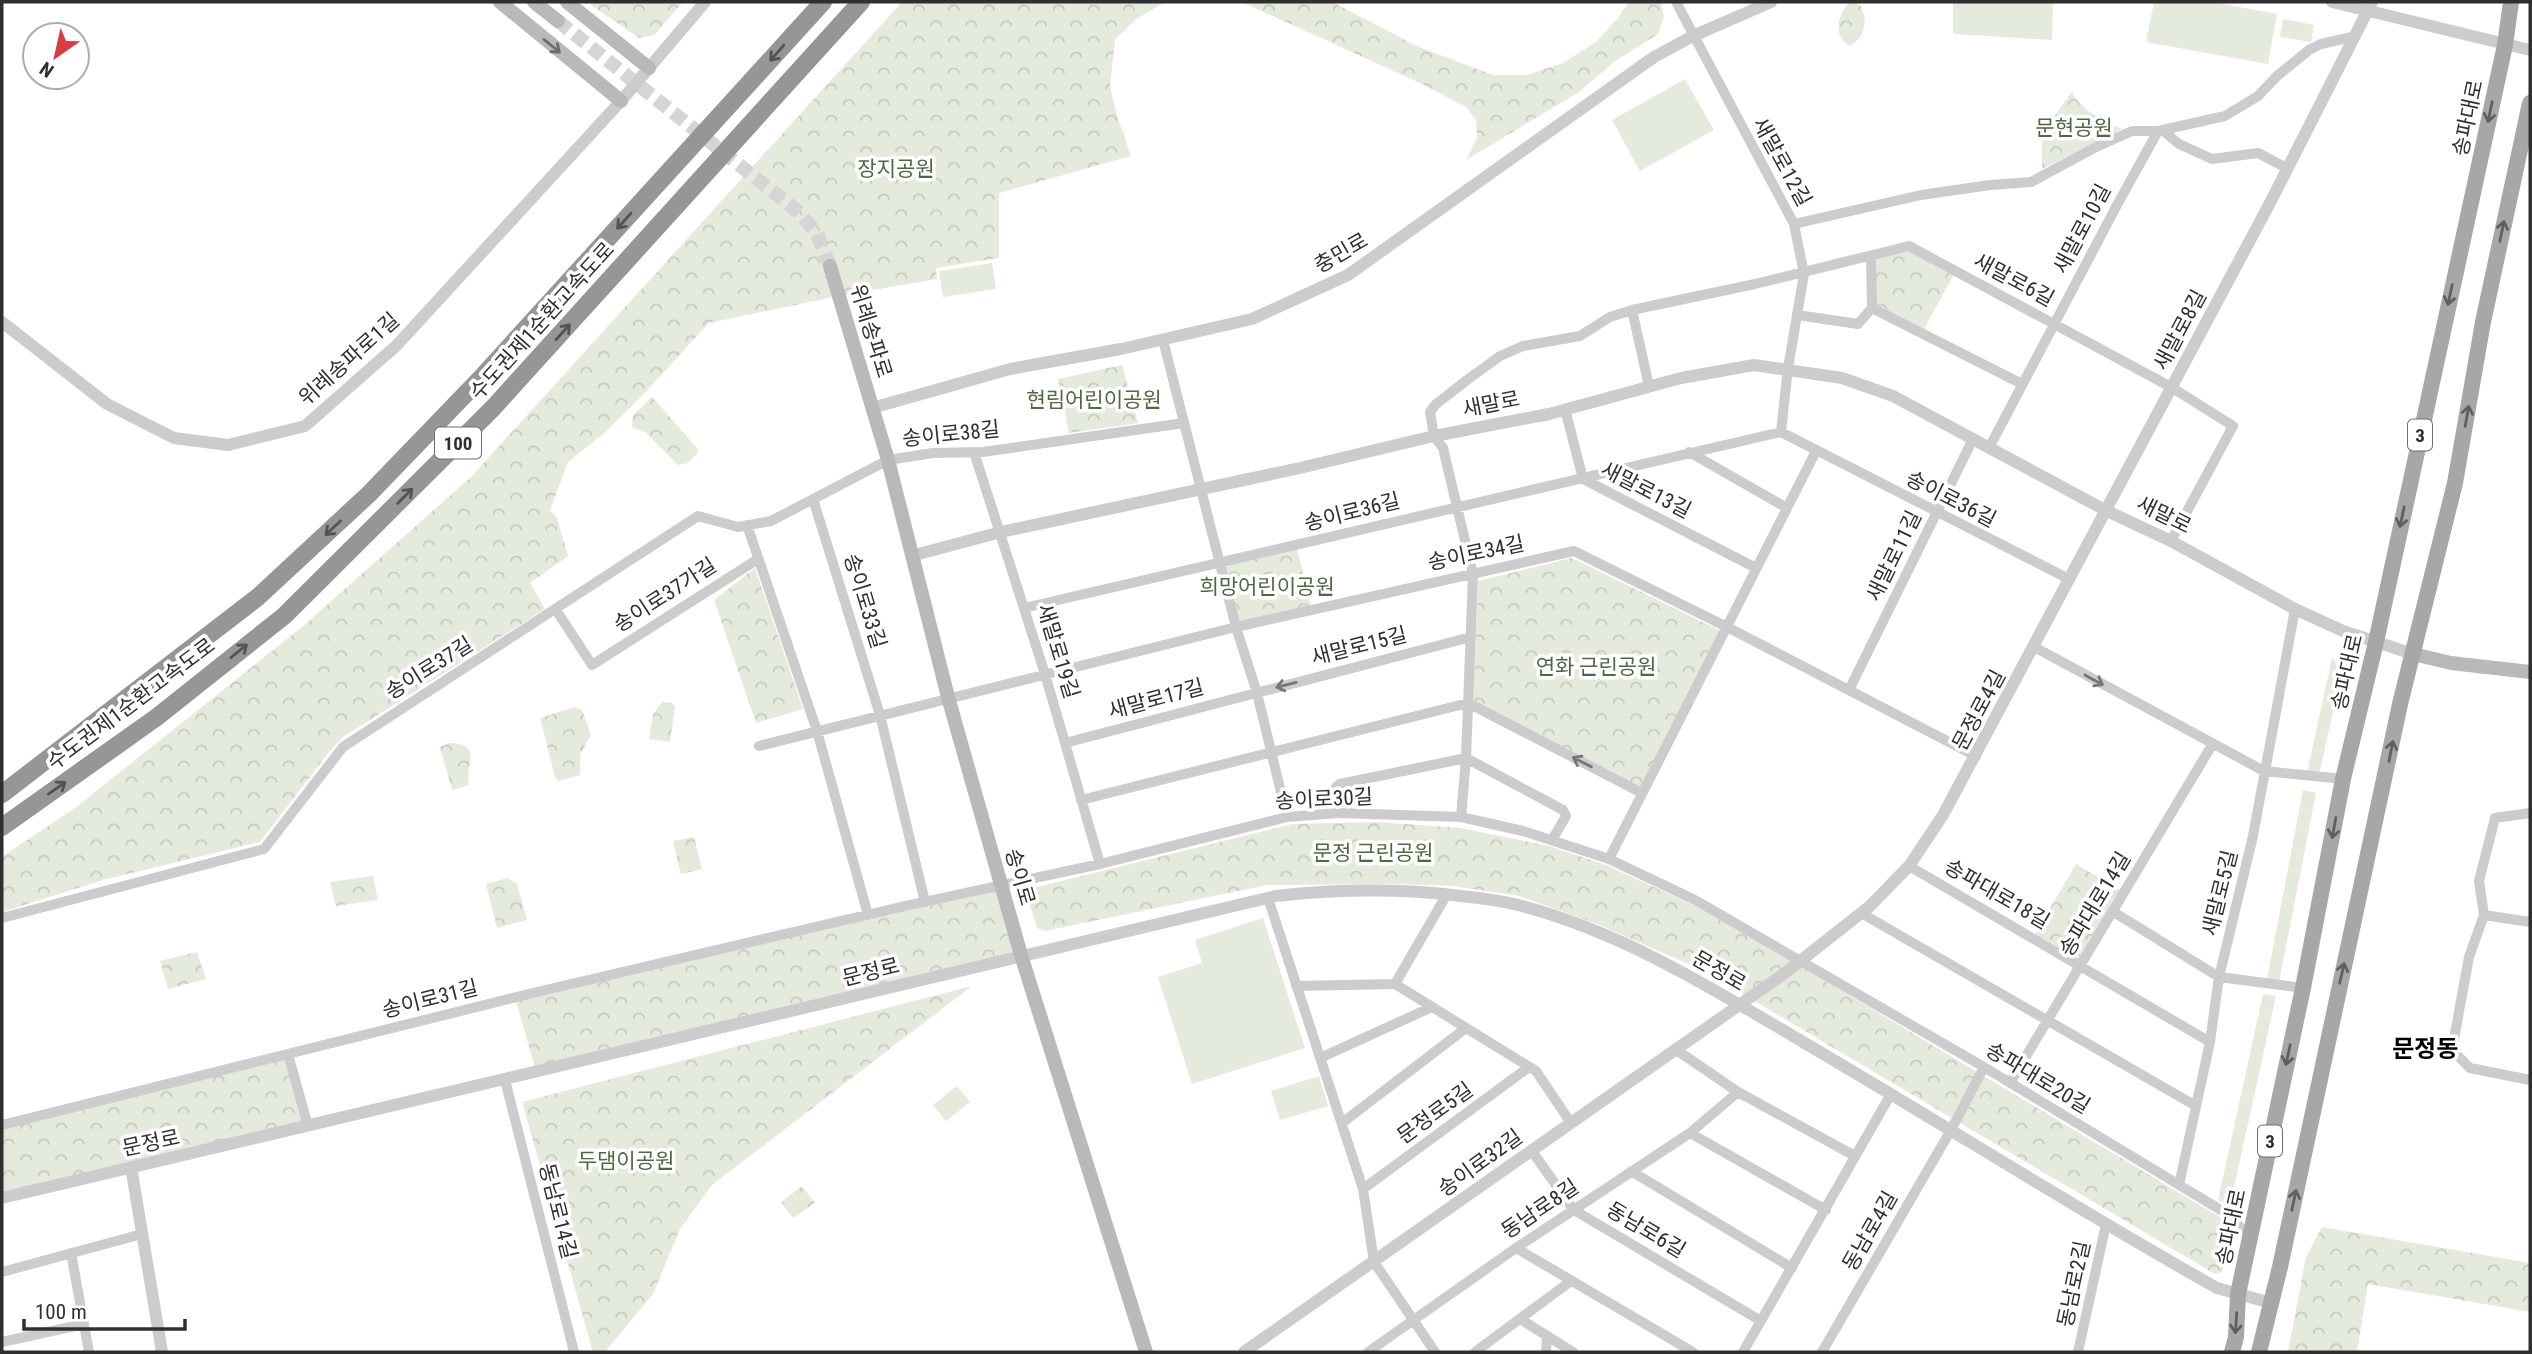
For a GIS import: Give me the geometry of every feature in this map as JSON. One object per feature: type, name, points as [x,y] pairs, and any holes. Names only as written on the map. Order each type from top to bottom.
[{"type":"highway","name":"수도권제1순환고속도로","points":[[2,794],[258,597],[369,494],[480,379],[823,2]]},
{"type":"highway","name":"수도권제1순환고속도로","points":[[2,828],[158,717],[284,615],[493,408],[861,2]]},
{"type":"main road","points":[[500,2],[621,101]]},
{"type":"main road","points":[[534,2],[558,21]]},
{"type":"main road","points":[[566,2],[649,68]]},
{"type":"main road","name":"송파대로","points":[[2232,1352],[2238,1294],[2303,988],[2343,779],[2376,642],[2505,45],[2511,2]]},
{"type":"main road","name":"3","points":[[2259,1352],[2400,704],[2455,483],[2483,322],[2530,103]]},
{"type":"main road","name":"위례송파로","points":[[830,266],[872,408]]},
{"type":"main road","name":"송이로","points":[[872,408],[1000,885],[1146,1352]]},
{"type":"main road","name":"새말로","points":[[2413,654],[2451,663],[2530,672]]},
{"type":"street","name":"위례송파로1길","points":[[2,322],[107,404],[173,438],[228,444],[305,426],[396,346],[621,101],[705,2]]},
{"type":"street","name":"새말로12길","points":[[1676,2],[1794,224],[1804,272],[1788,368]]},
{"type":"street","name":"충민로","points":[[872,408],[1010,369],[1163,340],[1252,319],[1348,275],[1654,57],[1693,36],[1772,2]]},
{"type":"street","points":[[2332,2],[2369,6],[2530,50]]},
{"type":"street","name":"새말로8길","points":[[2105,510],[2287,168],[2369,6]]},
{"type":"street","points":[[1794,224],[1922,195],[2031,182],[2132,131],[2160,131],[2225,116],[2258,96],[2277,76],[2309,50],[2321,44],[2352,37]]},
{"type":"street","points":[[2160,131],[2179,144],[2212,159],[2258,153],[2287,168]]},
{"type":"street","name":"새말로10길","points":[[1989,448],[2054,323],[2160,131]]},
{"type":"street","name":"새말로6길","points":[[1434,436],[1430,412],[1435,405],[1500,356],[1523,346],[1580,336],[1610,317],[1632,310],[1909,246],[2171,387],[2233,426],[2171,541]]},
{"type":"street","points":[[1797,315],[1858,324],[1872,308],[1871,256]]},
{"type":"street","points":[[1872,308],[2022,384]]},
{"type":"street","points":[[1632,310],[1648,387]]},
{"type":"street","points":[[1163,340],[1236,627],[1257,693],[1287,817]]},
{"type":"street","name":"새말로","points":[[911,556],[1001,532],[1565,409],[1681,377],[1754,365],[1842,378],[1893,396],[2295,609],[2343,631],[2413,654]]},
{"type":"street","points":[[1781,432],[1788,368]]},
{"type":"street","name":"새말로13길","points":[[1565,409],[1583,479],[1756,568]]},
{"type":"street","name":"송이로38길","points":[[888,460],[933,453],[974,452],[1184,423]]},
{"type":"street","name":"송이로36길","points":[[1024,608],[1781,432],[2069,579]]},
{"type":"street","points":[[1434,436],[1443,448],[1473,574],[1461,817]]},
{"type":"street","name":"새말로11길","points":[[1849,690],[1973,439]]},
{"type":"street","points":[[1609,859],[1816,451]]},
{"type":"street","name":"새말로19길","points":[[974,452],[1045,674],[1100,864]]},
{"type":"street","points":[[1689,452],[1787,508]]},
{"type":"street","name":"송이로37길","points":[[2,918],[264,849],[343,747],[698,516],[738,527],[771,521],[888,460]]},
{"type":"street","name":"송이로33길","points":[[813,499],[880,715]]},
{"type":"street","name":"문정로4길","points":[[1738,1005],[1801,961],[1861,913],[1909,866],[1943,815],[1976,756],[2105,510]]},
{"type":"street","points":[[747,526],[817,731],[868,915]]},
{"type":"street","name":"송이로34길","points":[[948,697],[1236,627],[1574,551],[1976,756]]},
{"type":"street","name":"송이로37가길","points":[[556,610],[592,665],[758,559]]},
{"type":"street","name":"새말로5길","points":[[2179,1185],[2210,1042],[2219,977],[2253,836],[2295,609]]},
{"type":"street","name":"새말로15길","points":[[1257,693],[1471,637]]},
{"type":"street","points":[[2034,647],[2264,771],[2343,779]]},
{"type":"street","name":"새말로17길","points":[[1065,743],[1257,693]]},
{"type":"street","points":[[759,746],[948,697]]},
{"type":"street","points":[[1081,800],[1468,703],[1642,793]]},
{"type":"street","points":[[880,715],[925,902]]},
{"type":"street","name":"송파대로14길","points":[[2010,1083],[2212,745]]},
{"type":"street","points":[[1339,813],[1335,793],[1340,784],[1466,758],[1563,810],[1566,816],[1552,840]]},
{"type":"street","name":"송이로30길","points":[[1000,885],[1100,864],[1287,817],[1339,813],[1461,817],[1523,831],[1609,859],[1695,900],[1801,961]]},
{"type":"street","points":[[2530,813],[2495,818],[2479,881],[2484,915],[2469,957],[2452,1050],[2470,1068],[2530,1080]]},
{"type":"street","name":"송파대로18길","points":[[1909,866],[2210,1042]]},
{"type":"street","name":"송이로31길","points":[[2,1125],[537,992],[1000,885]]},
{"type":"street","name":"문정로","points":[[2,1198],[1268,898],[1328,890],[1396,889],[1518,905],[1582,925],[1675,967],[2217,1288],[2271,1303]]},
{"type":"street","points":[[1395,984],[1447,894]]},
{"type":"street","points":[[1268,898],[1363,1189],[1374,1262],[1435,1352]]},
{"type":"street","points":[[2112,911],[2219,977],[2303,988]]},
{"type":"street","points":[[1861,913],[2196,1106]]},
{"type":"street","points":[[2484,915],[2530,922]]},
{"type":"street","name":"송파대로20길","points":[[1801,961],[1984,1067],[2224,1212],[2250,1236]]},
{"type":"street","points":[[1296,986],[1395,984],[1536,1071],[1571,1122]]},
{"type":"street","name":"송이로32길","points":[[1244,1352],[1738,1005]]},
{"type":"street","points":[[1320,1058],[1432,1007]]},
{"type":"street","points":[[1342,1123],[1466,1028]]},
{"type":"street","points":[[1675,1049],[1738,1092],[1855,1156]]},
{"type":"street","points":[[288,1054],[308,1126]]},
{"type":"street","name":"문정로5길","points":[[1363,1189],[1529,1067]]},
{"type":"street","points":[[1951,1130],[1984,1067]]},
{"type":"street","name":"동남로14길","points":[[505,1080],[574,1352]]},
{"type":"street","name":"동남로8길","points":[[1368,1352],[1516,1248],[1690,1133],[1738,1092]]},
{"type":"street","points":[[1743,1352],[1891,1094]]},
{"type":"street","name":"동남로4길","points":[[1822,1352],[1951,1130]]},
{"type":"street","points":[[1690,1133],[1826,1210]]},
{"type":"street","name":"동남로6길","points":[[1531,1150],[1574,1210],[1761,1321]]},
{"type":"street","points":[[131,1167],[162,1352]]},
{"type":"street","name":"동남로6길","points":[[1631,1171],[1792,1268]]},
{"type":"street","name":"동남로2길","points":[[2078,1352],[2106,1224]]},
{"type":"street","points":[[2,1272],[142,1234]]},
{"type":"street","points":[[1516,1248],[1693,1352]]},
{"type":"street","points":[[71,1253],[89,1352]]},
{"type":"street","points":[[1475,1352],[1571,1281]]},
{"type":"street","points":[[1520,1319],[1573,1352]]},
{"type":"street","points":[[2,1342],[84,1324]]},
{"type":"street","points":[[1546,1352],[1547,1336]]},
{"type":"green space","points":[[594,2],[683,2],[654,35],[639,38],[591,5]]},
{"type":"green space","name":"장지공원","points":[[902,2],[1165,2],[1135,20],[1115,40],[1110,87],[1131,156],[999,193],[999,258],[936,268],[937,279],[709,323],[639,399],[602,435],[568,462],[550,510],[557,518],[568,556],[530,583],[545,609],[343,737],[260,842],[103,880],[2,912],[2,857],[75,808],[302,627],[471,477]]},
{"type":"green space","points":[[1234,2],[1332,2],[1419,47],[1493,75],[1527,75],[1563,63],[1596,42],[1629,2],[1661,2],[1664,17],[1658,34],[1614,62],[1579,92],[1466,160],[1477,138],[1476,120],[1466,107],[1420,83],[1244,3]]},
{"type":"green space","points":[[1850,2],[1860,5],[1865,22],[1859,39],[1849,46],[1841,37],[1839,25],[1842,13]]},
{"type":"green space","points":[[1953,2],[2053,2],[2052,40],[1953,34]]},
{"type":"green space","points":[[2154,2],[2212,2],[2277,14],[2268,64],[2146,42]]},
{"type":"green space","points":[[2283,19],[2314,25],[2311,42],[2280,37]]},
{"type":"green space","points":[[1685,79],[1714,130],[1640,171],[1612,120]]},
{"type":"green space","name":"문현공원","points":[[2072,92],[2087,110],[2122,129],[2042,169],[2042,133]]},
{"type":"green space","points":[[1908,250],[1954,274],[1924,329],[1875,304],[1875,258]]},
{"type":"green space","points":[[992,263],[996,289],[943,297],[939,271]]},
{"type":"green space","name":"현림어린이공원","points":[[1122,365],[1138,423],[1069,433],[1058,379]]},
{"type":"green space","points":[[652,397],[697,448],[698,453],[687,463],[678,465],[645,432],[632,427],[633,415]]},
{"type":"green space","name":"희망어린이공원","points":[[1297,549],[1312,608],[1240,625],[1223,564]]},
{"type":"green space","name":"연화 근린공원","points":[[1572,558],[1723,632],[1640,789],[1473,702],[1478,581]]},
{"type":"green space","points":[[755,568],[803,709],[756,723],[714,600]]},
{"type":"green space","points":[[2332,658],[2341,676],[2319,775],[2307,773]]},
{"type":"green space","points":[[662,702],[672,703],[675,707],[670,742],[649,739],[653,714]]},
{"type":"green space","points":[[575,707],[582,710],[591,734],[580,755],[580,775],[558,781],[540,718]]},
{"type":"green space","points":[[449,743],[467,747],[471,756],[469,785],[452,790],[440,747]]},
{"type":"green space","points":[[2303,790],[2316,793],[2279,982],[2267,979]]},
{"type":"green space","name":"문정 근린공원","points":[[1376,822],[1461,828],[1549,846],[1606,865],[1695,906],[2223,1219],[2231,1233],[2222,1272],[2215,1274],[1702,970],[1595,923],[1519,896],[1453,886],[1267,885],[1045,931],[1037,928],[1027,896],[1033,888],[1292,824]]},
{"type":"green space","points":[[694,837],[702,869],[681,874],[673,841]]},
{"type":"green space","points":[[2076,864],[2120,890],[2080,960],[2035,934]]},
{"type":"green space","points":[[373,876],[378,900],[336,906],[330,882]]},
{"type":"green space","points":[[507,878],[517,884],[527,920],[497,928],[486,884]]},
{"type":"green space","points":[[1000,885],[1021,955],[536,1071],[515,998]]},
{"type":"green space","points":[[1263,918],[1305,1048],[1192,1084],[1158,977],[1202,963],[1195,940]]},
{"type":"green space","points":[[197,952],[206,979],[168,989],[160,961]]},
{"type":"green space","name":"두댐이공원","points":[[972,986],[712,1185],[680,1229],[653,1294],[605,1352],[593,1352],[522,1102]]},
{"type":"green space","points":[[2263,994],[2276,996],[2230,1206],[2218,1200]]},
{"type":"green space","points":[[285,1058],[303,1122],[2,1194],[2,1128]]},
{"type":"green space","points":[[1319,1076],[1328,1106],[1280,1120],[1271,1091]]},
{"type":"green space","points":[[957,1086],[970,1102],[946,1121],[933,1105]]},
{"type":"green space","points":[[802,1186],[815,1203],[793,1218],[781,1202]]},
{"type":"green space","points":[[2322,1227],[2530,1263],[2530,1312],[2368,1284],[2357,1352],[2288,1352],[2306,1257]]},
{"type":"tunnel","points":[[558,21],[801,214],[817,234],[830,266]]},
{"type":"district","name":"문정동","points":[[2425,1049]]}]
